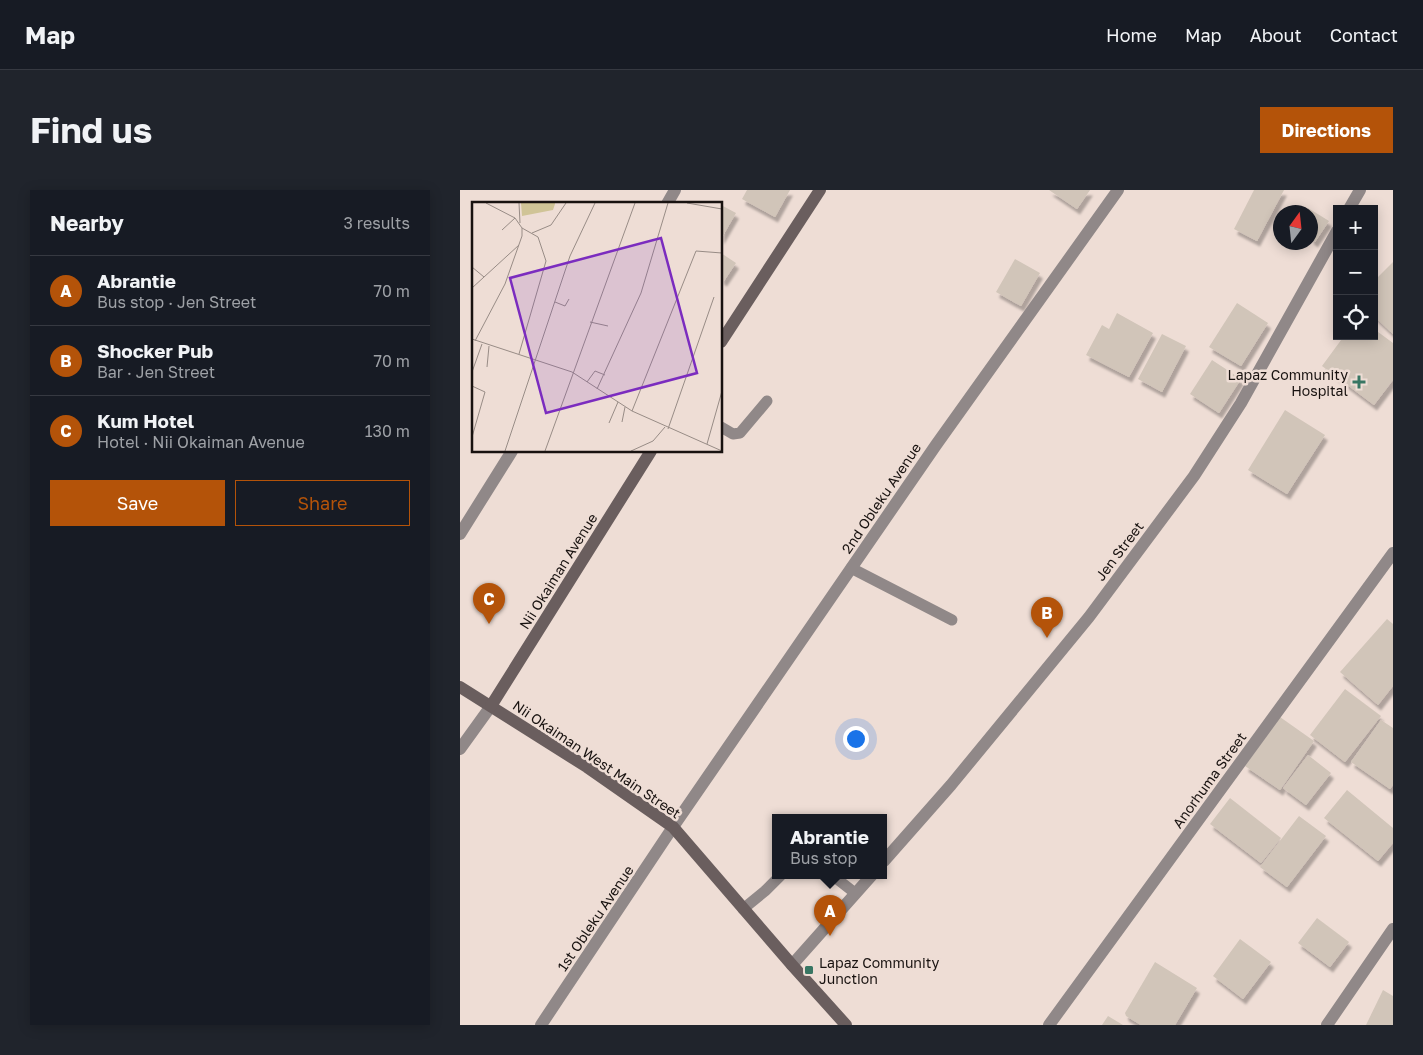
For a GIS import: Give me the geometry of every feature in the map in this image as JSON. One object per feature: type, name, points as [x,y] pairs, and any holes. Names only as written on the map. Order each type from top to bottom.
[{"type":"street","points":[[668,202],[675,190]]},
{"type":"street","points":[[722,340],[820,190]]},
{"type":"street","name":"2nd Obleku Avenue","points":[[673,827],[941,437],[1118,190]]},
{"type":"street","points":[[1351,205],[1360,190]]},
{"type":"street","name":"Jen Street","points":[[887,858],[950,785],[1089,617],[1194,476],[1241,403],[1333,238]]},
{"type":"street","points":[[460,534],[511,452]]},
{"type":"street","name":"Nii Okaiman Avenue","points":[[491,706],[650,452]]},
{"type":"street","name":"Anorhuma Street","points":[[1049,1025],[1393,553]]},
{"type":"street","name":"Nii Okaiman West Main Street","points":[[460,687],[587,767],[673,827],[846,1025]]},
{"type":"street","points":[[460,749],[491,706]]},
{"type":"street","name":"1st Obleku Avenue","points":[[541,1025],[673,827]]},
{"type":"street","points":[[792,965],[868,879]]},
{"type":"street","points":[[1327,1025],[1393,929]]},
{"type":"lane","points":[[722,428],[733,434],[740,433],[767,401]]},
{"type":"lane","points":[[851,568],[952,620]]},
{"type":"lane","points":[[743,909],[777,879]]},
{"type":"lane","points":[[837,879],[855,894]]},
{"type":"building","points":[[747,190],[790,190],[775,217],[742,199]]},
{"type":"building","points":[[1049,190],[1090,190],[1077,209]]},
{"type":"building","points":[[1254,190],[1284,190],[1276,205],[1273,205],[1273,211],[1257,241],[1234,229]]},
{"type":"building","points":[[722,206],[736,213],[722,237]]},
{"type":"building","points":[[1318,214],[1329,221],[1318,238]]},
{"type":"building","points":[[722,254],[736,263],[724,281],[722,280]]},
{"type":"building","points":[[1015,259],[1040,273],[1021,306],[996,292]]},
{"type":"building","points":[[1393,262],[1393,334],[1378,320],[1378,277]]},
{"type":"building","points":[[1237,303],[1268,323],[1241,366],[1209,347]]},
{"type":"building","points":[[1117,313],[1153,333],[1129,377],[1086,355],[1102,325],[1109,329]]},
{"type":"building","points":[[1378,332],[1393,343],[1393,380],[1374,405],[1322,366],[1341,340],[1378,340]]},
{"type":"building","points":[[1162,334],[1186,346],[1162,392],[1138,379]]},
{"type":"building","points":[[1212,360],[1241,379],[1219,413],[1190,394]]},
{"type":"building","points":[[1285,410],[1325,435],[1287,494],[1248,470]]},
{"type":"building","points":[[1387,619],[1393,624],[1393,686],[1378,705],[1340,672]]},
{"type":"building","points":[[1345,689],[1381,716],[1345,762],[1310,735]]},
{"type":"building","points":[[1280,717],[1314,741],[1280,790],[1245,766]]},
{"type":"building","points":[[1381,720],[1393,728],[1393,785],[1390,789],[1351,762]]},
{"type":"building","points":[[1308,755],[1331,773],[1306,805],[1283,788]]},
{"type":"building","points":[[1347,790],[1393,828],[1393,843],[1378,861],[1324,818]]},
{"type":"building","points":[[1230,798],[1281,838],[1261,863],[1210,824]]},
{"type":"building","points":[[1299,816],[1326,836],[1287,887],[1260,867]]},
{"type":"building","points":[[1317,918],[1349,942],[1330,967],[1298,943]]},
{"type":"building","points":[[1240,939],[1271,962],[1243,999],[1213,976]]},
{"type":"building","points":[[1155,962],[1197,988],[1175,1025],[1141,1025],[1126,1016],[1125,1013]]},
{"type":"building","points":[[1383,990],[1393,996],[1393,1025],[1366,1025]]},
{"type":"building","points":[[1108,1016],[1123,1025],[1102,1025]]},
{"type":"place","name":"Lapaz Community Hospital","points":[[1359,382]]},
{"type":"place","name":"Kum Hotel","points":[[489,624]]},
{"type":"place","name":"Shocker Pub","points":[[1047,638]]},
{"type":"place","name":"Abrantie","points":[[830,936]]},
{"type":"place","name":"Lapaz Community Junction","points":[[809,970]]}]
